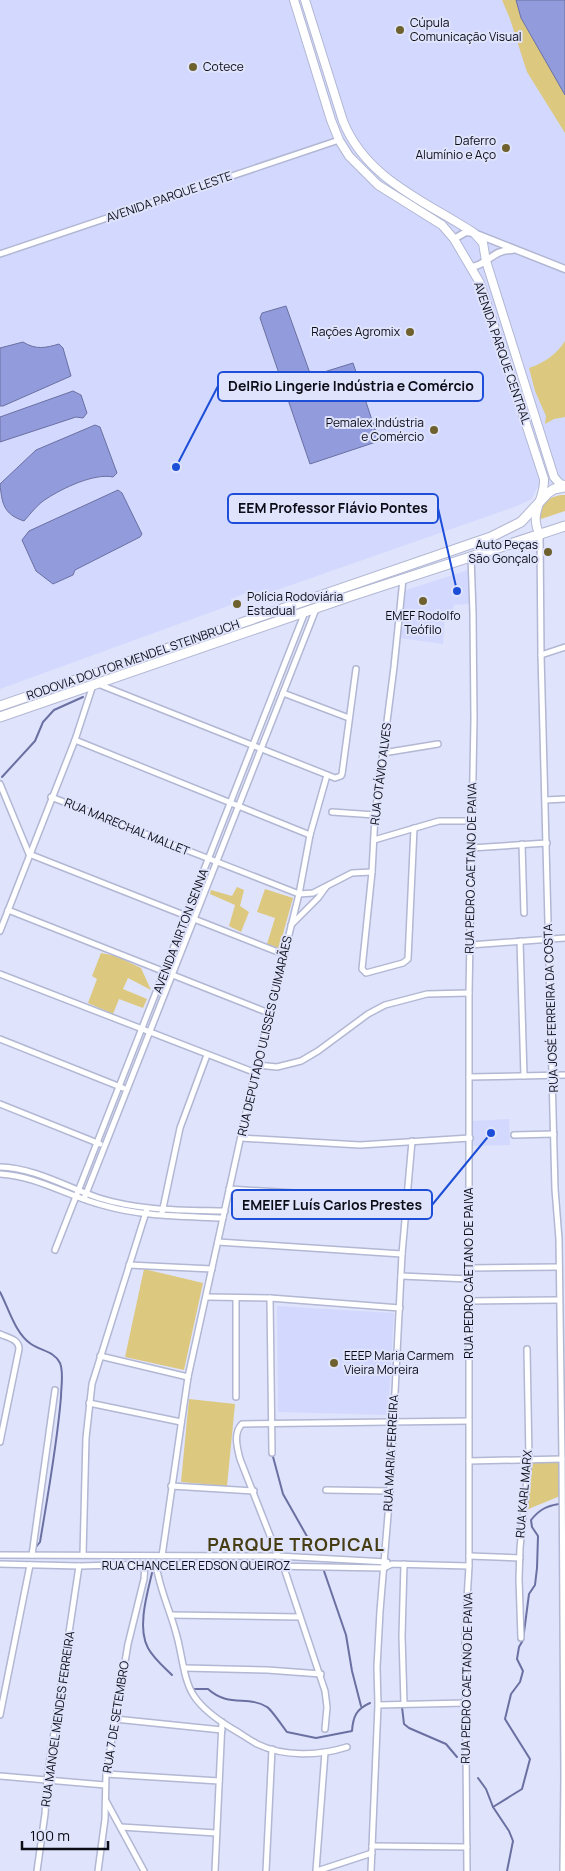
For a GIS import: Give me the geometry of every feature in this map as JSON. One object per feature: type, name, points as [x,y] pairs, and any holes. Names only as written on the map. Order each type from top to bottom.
[{"type":"highway","name":"RODOVIA DOUTOR MENDEL STEINBRUCH","points":[[0,706],[491,537],[521,522],[540,500],[554,489],[565,486]]},
{"type":"highway","name":"RODOVIA DOUTOR MENDEL STEINBRUCH","points":[[0,717],[403,578],[565,526]]},
{"type":"main road","name":"AVENIDA PARQUE CENTRAL","points":[[294,0],[339,140],[356,165],[371,179],[399,199],[442,225],[454,239],[472,267],[487,301],[544,479],[544,488],[534,520],[540,535]]},
{"type":"main road","points":[[304,0],[343,121],[349,135],[362,155],[372,166],[391,181],[474,233]]},
{"type":"main road","name":"AVENIDA PARQUE CENTRAL","points":[[474,233],[483,243],[486,261],[554,477],[560,484],[565,486]]},
{"type":"street","name":"AVENIDA PARQUE LESTE","points":[[0,254],[339,140]]},
{"type":"street","points":[[454,239],[466,232],[474,233],[565,269]]},
{"type":"street","points":[[472,267],[482,264],[499,251],[516,250]]},
{"type":"street","name":"RUA JOSÉ FERREIRA DA COSTA","points":[[540,535],[541,655],[562,1355],[564,1500],[563,1871]]},
{"type":"street","name":"RUA PEDRO CAETANO DE PAIVA","points":[[467,1871],[465,1634],[469,1566],[469,993],[474,709],[471,556]]},
{"type":"street","name":"RUA OTÁVIO ALVES","points":[[403,578],[394,667],[375,815],[372,872],[362,969],[368,973],[403,963],[408,959],[414,828]]},
{"type":"street","name":"AVENIDA AIRTON SENNA","points":[[84,1199],[317,608]]},
{"type":"street","name":"AVENIDA AIRTON SENNA","points":[[55,1250],[305,612]]},
{"type":"street","points":[[541,655],[565,647]]},
{"type":"street","points":[[0,931],[95,685],[335,778],[342,774],[356,669]]},
{"type":"street","points":[[284,693],[348,718]]},
{"type":"street","points":[[271,701],[279,704]]},
{"type":"street","points":[[74,740],[310,835]]},
{"type":"street","points":[[383,753],[438,744]]},
{"type":"street","name":"RUA DEPUTADO ULISSES GUIMARÃES","points":[[162,1556],[188,1377],[257,1065],[299,894],[310,835],[327,775]]},
{"type":"street","points":[[0,784],[29,854],[283,954]]},
{"type":"street","name":"RUA MARECHAL MALLET","points":[[51,797],[299,894]]},
{"type":"street","points":[[546,800],[565,799]]},
{"type":"street","points":[[332,812],[375,815]]},
{"type":"street","points":[[374,840],[439,821],[472,822]]},
{"type":"street","points":[[472,848],[547,842]]},
{"type":"street","points":[[522,844],[524,913]]},
{"type":"street","points":[[299,894],[313,893],[352,873],[372,872]]},
{"type":"street","points":[[291,926],[327,886]]},
{"type":"street","points":[[8,910],[269,1013]]},
{"type":"street","points":[[470,945],[565,938]]},
{"type":"street","points":[[520,942],[524,1076]]},
{"type":"street","points":[[0,974],[256,1073]]},
{"type":"street","points":[[257,1065],[277,1067],[301,1061],[318,1051],[368,1014],[385,1005],[427,994],[469,993]]},
{"type":"street","points":[[0,1039],[127,1089]]},
{"type":"street","points":[[162,1216],[180,1128],[208,1055]]},
{"type":"street","points":[[469,1077],[565,1076]]},
{"type":"street","points":[[0,1104],[104,1146]]},
{"type":"street","points":[[514,1135],[554,1134]]},
{"type":"street","points":[[241,1138],[360,1145],[470,1138]]},
{"type":"street","name":"RUA MARIA FERREIRA","points":[[371,1871],[380,1611],[390,1491],[392,1421],[402,1254],[412,1141]]},
{"type":"street","points":[[0,1167],[27,1170],[106,1200],[162,1216],[223,1218]]},
{"type":"street","points":[[0,1174],[17,1175],[37,1180],[101,1205],[146,1212],[163,1210],[225,1211]]},
{"type":"street","points":[[229,1189],[408,1200]]},
{"type":"street","points":[[83,1555],[84,1480],[92,1384],[146,1212]]},
{"type":"street","points":[[557,1214],[565,1213]]},
{"type":"street","points":[[218,1242],[402,1254]]},
{"type":"street","points":[[129,1265],[212,1269]]},
{"type":"street","points":[[469,1268],[559,1267]]},
{"type":"street","points":[[401,1276],[469,1279]]},
{"type":"street","points":[[206,1297],[270,1298],[400,1308]]},
{"type":"street","points":[[236,1298],[236,1397]]},
{"type":"street","points":[[270,1298],[272,1453]]},
{"type":"street","points":[[469,1301],[559,1300]]},
{"type":"street","points":[[0,1334],[15,1340],[19,1344],[20,1349],[0,1442]]},
{"type":"street","name":"RUA KARL MARX","points":[[521,1638],[520,1558],[529,1459],[527,1349]]},
{"type":"street","points":[[100,1356],[188,1377]]},
{"type":"street","points":[[32,1555],[55,1390]]},
{"type":"street","points":[[89,1403],[181,1422]]},
{"type":"street","points":[[278,1556],[244,1469],[237,1444],[238,1430],[241,1426],[252,1423],[468,1421]]},
{"type":"street","points":[[469,1461],[562,1459]]},
{"type":"street","points":[[171,1486],[254,1491]]},
{"type":"street","points":[[326,1490],[390,1491]]},
{"type":"street","name":"RUA CHANCELER EDSON QUEIROZ","points":[[0,1555],[278,1556],[385,1560],[392,1564]]},
{"type":"street","points":[[469,1556],[520,1558]]},
{"type":"street","name":"RUA CHANCELER EDSON QUEIROZ","points":[[0,1564],[79,1566],[145,1564],[283,1565],[384,1568],[392,1564],[469,1566]]},
{"type":"street","name":"RUA 7 DE SETEMBRO","points":[[98,1871],[106,1801],[106,1774],[128,1644],[144,1579],[145,1564]]},
{"type":"street","points":[[156,1564],[158,1580],[171,1615],[189,1687],[194,1697],[222,1722],[256,1743],[272,1749],[294,1753],[325,1752],[347,1747]]},
{"type":"street","points":[[404,1564],[402,1636],[404,1703]]},
{"type":"street","points":[[0,1715],[30,1565]]},
{"type":"street","points":[[283,1565],[320,1674],[327,1707],[325,1729]]},
{"type":"street","name":"RUA MANOEL MENDES FERREIRA","points":[[37,1871],[47,1779],[79,1566]]},
{"type":"street","points":[[171,1615],[300,1617]]},
{"type":"street","points":[[185,1668],[267,1670],[320,1674]]},
{"type":"street","points":[[378,1705],[404,1703],[466,1704]]},
{"type":"street","points":[[115,1719],[222,1730]]},
{"type":"street","points":[[214,1871],[222,1722]]},
{"type":"street","points":[[266,1871],[272,1749]]},
{"type":"street","points":[[325,1752],[317,1871],[372,1853]]},
{"type":"street","points":[[106,1774],[219,1781]]},
{"type":"street","points":[[0,1776],[105,1785]]},
{"type":"street","points":[[106,1801],[144,1871]]},
{"type":"street","points":[[121,1827],[216,1834]]},
{"type":"street","points":[[372,1846],[467,1847]]},
{"type":"shaded area","points":[[0,0],[565,0],[565,480],[537,488],[532,499],[517,506],[251,599],[246,593],[231,599],[231,605],[0,689]]},
{"type":"shaded area","points":[[502,0],[516,0],[521,18],[565,95],[565,133],[527,72]]},
{"type":"shaded area","points":[[565,341],[565,417],[554,419],[545,424],[546,416],[535,391],[529,368],[550,358]]},
{"type":"shaded area","points":[[565,495],[565,511],[538,520],[545,503],[551,498]]},
{"type":"shaded area","name":"EMEF Rodolfo Teófilo","points":[[468,570],[469,604],[454,605],[453,611],[445,611],[443,644],[399,638],[403,591]]},
{"type":"shaded area","points":[[237,887],[244,890],[240,906],[249,912],[241,932],[229,926],[235,905],[210,894],[211,890],[232,896]]},
{"type":"shaded area","points":[[265,889],[293,898],[279,948],[267,944],[275,918],[257,912]]},
{"type":"shaded area","points":[[101,953],[116,956],[141,968],[151,990],[128,978],[123,989],[147,999],[143,1008],[119,999],[113,1014],[88,1003],[97,979],[92,976]]},
{"type":"shaded area","points":[[509,1119],[510,1145],[473,1146],[472,1121]]},
{"type":"shaded area","points":[[144,1269],[203,1283],[184,1370],[125,1357]]},
{"type":"shaded area","name":"EEEP Maria Carmem Vieira Moreira","points":[[277,1306],[394,1313],[388,1415],[278,1412]]},
{"type":"shaded area","points":[[189,1399],[235,1404],[227,1486],[181,1482]]},
{"type":"shaded area","points":[[557,1461],[561,1466],[560,1496],[526,1510],[531,1464],[534,1462]]},
{"type":"water","points":[[516,0],[565,0],[565,95],[521,18]]},
{"type":"water","points":[[286,306],[311,376],[353,363],[379,441],[310,464],[260,318],[262,313]]},
{"type":"water","points":[[23,342],[41,347],[59,344],[63,348],[71,376],[0,406],[0,348]]},
{"type":"water","points":[[73,391],[81,395],[87,413],[83,418],[76,417],[0,442],[0,417]]},
{"type":"water","points":[[95,425],[100,427],[117,473],[113,477],[105,476],[88,479],[61,490],[40,503],[24,521],[12,515],[3,502],[0,484],[36,450]]},
{"type":"water","points":[[118,490],[122,493],[142,534],[140,537],[75,570],[73,575],[53,584],[36,571],[22,540],[29,531]]},
{"type":"waterway","points":[[2,777],[35,741],[43,722],[54,710],[83,697]]},
{"type":"waterway","points":[[0,1292],[21,1334],[31,1344],[54,1356],[60,1363],[62,1371],[55,1451],[40,1542],[36,1547]]},
{"type":"waterway","points":[[272,1453],[283,1494],[313,1547]]},
{"type":"waterway","points":[[507,1871],[513,1841],[509,1831],[493,1807],[522,1789],[530,1759],[505,1719],[511,1694],[520,1682],[523,1671],[517,1659],[519,1647],[523,1640],[529,1594],[535,1585],[538,1536],[532,1527],[531,1520],[543,1509],[559,1504]]},
{"type":"waterway","points":[[324,1571],[346,1635],[352,1671],[361,1706]]},
{"type":"waterway","points":[[152,1573],[144,1611],[143,1631],[148,1648],[153,1656],[172,1675]]},
{"type":"waterway","points":[[192,1689],[208,1689],[223,1698],[260,1704],[269,1708],[287,1732],[316,1738],[352,1731],[356,1714],[361,1708],[370,1703]]},
{"type":"waterway","points":[[402,1707],[404,1724],[446,1744],[457,1757]]},
{"type":"waterway","points":[[478,1778],[486,1789],[493,1807]]},
{"type":"place","name":"Cúpula Comunicação Visual","points":[[400,30]]},
{"type":"place","name":"Cotece","points":[[193,67]]},
{"type":"place","name":"Daferro Alumínio e Aço","points":[[506,148]]},
{"type":"place","name":"Rações Agromix","points":[[410,332]]},
{"type":"place","name":"Pemalex Indústria e Comércio","points":[[434,430]]},
{"type":"place","name":"DelRio Lingerie Indústria e Comércio","points":[[176,467]]},
{"type":"place","name":"Auto Peças São Gonçalo","points":[[548,552]]},
{"type":"place","name":"EEM Professor Flávio Pontes","points":[[457,591]]},
{"type":"place","name":"EMEF Rodolfo Teófilo","points":[[423,601]]},
{"type":"place","name":"Polícia Rodoviária Estadual","points":[[237,604]]},
{"type":"place","name":"EMEIEF Luís Carlos Prestes","points":[[491,1133]]},
{"type":"place","name":"EEEP Maria Carmem Vieira Moreira","points":[[334,1363]]},
{"type":"district","name":"PARQUE TROPICAL","points":[[296,1545]]}]
